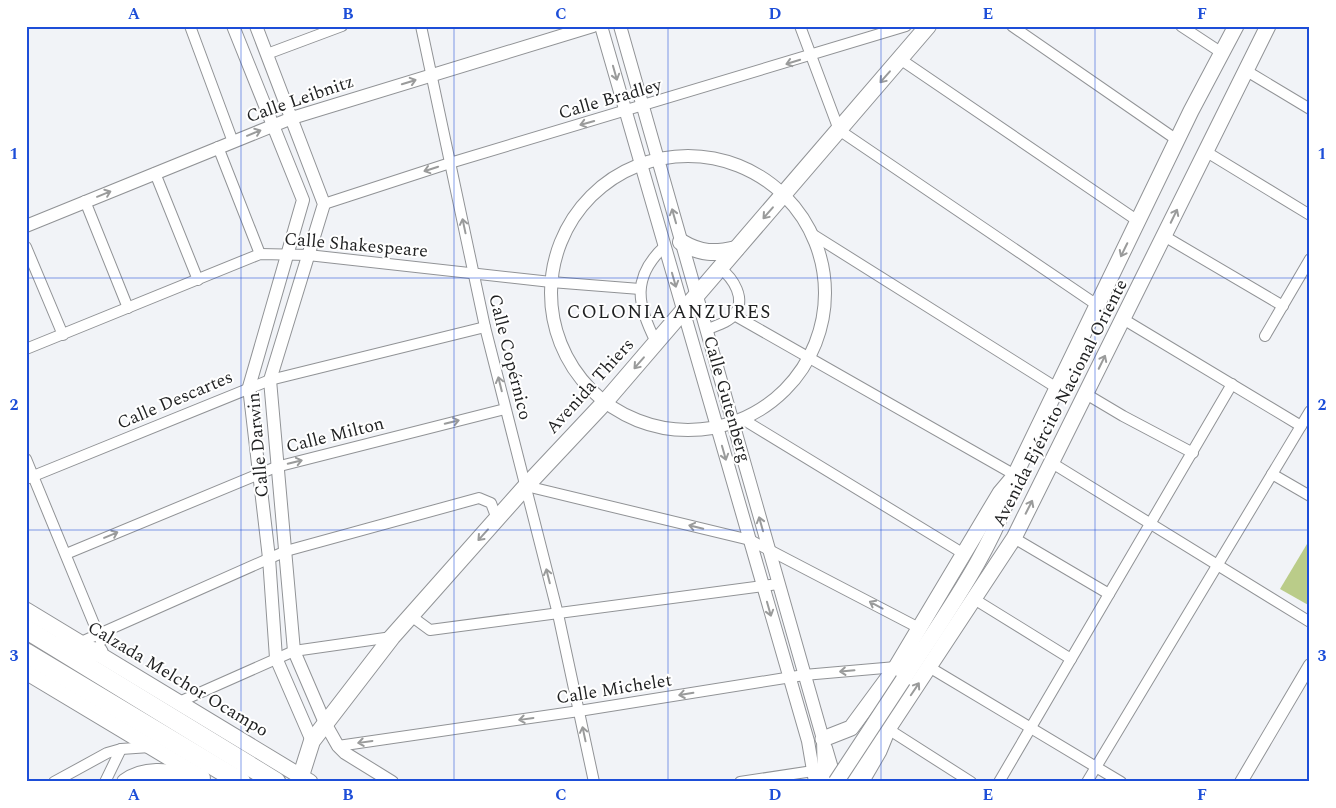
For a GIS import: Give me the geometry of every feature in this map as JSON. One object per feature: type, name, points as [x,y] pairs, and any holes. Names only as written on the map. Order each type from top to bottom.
[{"type":"highway","points":[[26,624],[35,626],[80,651],[101,649]]},
{"type":"highway","points":[[26,629],[276,782]]},
{"type":"highway","points":[[26,653],[241,782]]},
{"type":"main road","name":"Avenida Thiers","points":[[304,780],[312,740],[392,637],[497,518],[604,403],[928,26]]},
{"type":"main road","name":"Avenida Ejército Nacional Oriente","points":[[1015,475],[1177,140],[1236,26]]},
{"type":"main road","name":"Avenida Ejército Nacional Oriente","points":[[860,782],[879,751],[888,729],[1014,538],[1268,26]]},
{"type":"main road","points":[[681,242],[704,253],[718,254],[736,249]]},
{"type":"main road","points":[[823,739],[851,728],[899,674],[919,628],[1000,493],[1015,475]]},
{"type":"main road","points":[[836,782],[899,674],[986,545],[1010,496],[1015,475]]},
{"type":"main road","name":"Calzada Melchor Ocampo","points":[[26,610],[81,642],[101,649],[179,702],[304,780]]},
{"type":"main road","points":[[29,677],[150,746],[205,780]]},
{"type":"main road","points":[[847,782],[888,729]]},
{"type":"main road","points":[[125,782],[135,775],[150,771],[205,780]]},
{"type":"street","points":[[190,26],[233,142]]},
{"type":"street","name":"Calle Darwin","points":[[234,26],[302,200],[249,387],[269,558],[276,658],[312,740]]},
{"type":"street","points":[[256,26],[324,204]]},
{"type":"street","points":[[267,54],[342,26]]},
{"type":"street","name":"Calle Copérnico","points":[[421,26],[485,327],[558,614],[594,782]]},
{"type":"street","name":"Calle Leibnitz","points":[[26,226],[292,118],[593,26]]},
{"type":"street","name":"Calle Gutenberg","points":[[602,26],[808,741],[814,776]]},
{"type":"street","name":"Calle Gutenberg","points":[[620,26],[706,330],[738,422],[767,548],[823,739],[824,782]]},
{"type":"street","points":[[800,26],[839,130],[1098,305]]},
{"type":"street","name":"Calle Bradley","points":[[324,204],[450,163],[906,26]]},
{"type":"street","points":[[1012,26],[1177,140]]},
{"type":"street","points":[[1180,26],[1222,53]]},
{"type":"street","points":[[900,59],[1138,221]]},
{"type":"street","points":[[1246,70],[1310,109]]},
{"type":"street","points":[[218,147],[260,254]]},
{"type":"street","points":[[1205,151],[1310,215]]},
{"type":"street","points":[[695,156],[725,160],[760,176],[784,194],[800,213],[812,234],[822,264],[825,297],[821,328],[809,359],[792,384],[770,404],[738,422],[718,428],[688,432],[658,428],[630,419],[604,403],[580,379],[562,349],[553,316],[551,282],[557,251],[570,223],[589,198],[613,178],[641,163],[658,158],[695,156]]},
{"type":"street","points":[[154,174],[198,280]]},
{"type":"street","points":[[85,201],[128,308]]},
{"type":"street","name":"Calle Darwin","points":[[324,204],[270,380],[276,467],[286,551],[294,651],[324,723],[338,746],[345,753],[392,782]]},
{"type":"street","points":[[812,234],[1057,388]]},
{"type":"street","points":[[1164,236],[1282,306]]},
{"type":"street","points":[[656,342],[646,321],[640,289],[644,273],[652,257],[665,246]]},
{"type":"street","points":[[26,247],[63,335]]},
{"type":"street","name":"Calle Shakespeare","points":[[26,349],[260,254],[287,253],[551,282],[640,289]]},
{"type":"street","points":[[1265,336],[1310,260]]},
{"type":"street","points":[[706,330],[734,315],[738,304],[738,293],[734,282],[720,268]]},
{"type":"street","points":[[734,315],[1015,475]]},
{"type":"street","points":[[1123,319],[1301,426]]},
{"type":"street","name":"Calle Descartes","points":[[30,478],[270,380],[485,327]]},
{"type":"street","points":[[999,782],[1151,526],[1232,384]]},
{"type":"street","points":[[1086,394],[1122,416],[1193,452]]},
{"type":"street","name":"Calle Milton","points":[[66,554],[276,467],[506,408]]},
{"type":"street","points":[[1087,782],[1310,411]]},
{"type":"street","points":[[738,422],[964,554]]},
{"type":"street","points":[[26,459],[30,478],[66,554],[101,649],[269,558],[286,551],[479,498],[491,503],[497,518]]},
{"type":"street","points":[[1052,463],[1151,526],[1310,622]]},
{"type":"street","points":[[1272,474],[1310,496]]},
{"type":"street","points":[[526,486],[750,540],[919,628]]},
{"type":"street","points":[[1014,538],[1109,594]]},
{"type":"street","points":[[411,616],[430,630],[778,584]]},
{"type":"street","points":[[974,599],[1071,659]]},
{"type":"street","points":[[179,702],[294,651],[392,637]]},
{"type":"street","points":[[1241,782],[1310,665]]},
{"type":"street","points":[[929,667],[1121,782]]},
{"type":"street","name":"Calle Michelet","points":[[338,746],[579,712],[804,675],[899,674]]},
{"type":"street","points":[[888,729],[971,782]]},
{"type":"street","points":[[823,739],[834,768],[836,782]]},
{"type":"street","points":[[54,782],[107,754],[121,749],[150,746]]},
{"type":"street","points":[[105,782],[121,749]]},
{"type":"street","points":[[740,782],[814,776]]},
{"type":"green space","points":[[1310,539],[1310,606],[1280,589]]},
{"type":"district","name":"COLONIA ANZURES","points":[[669,312]]}]
